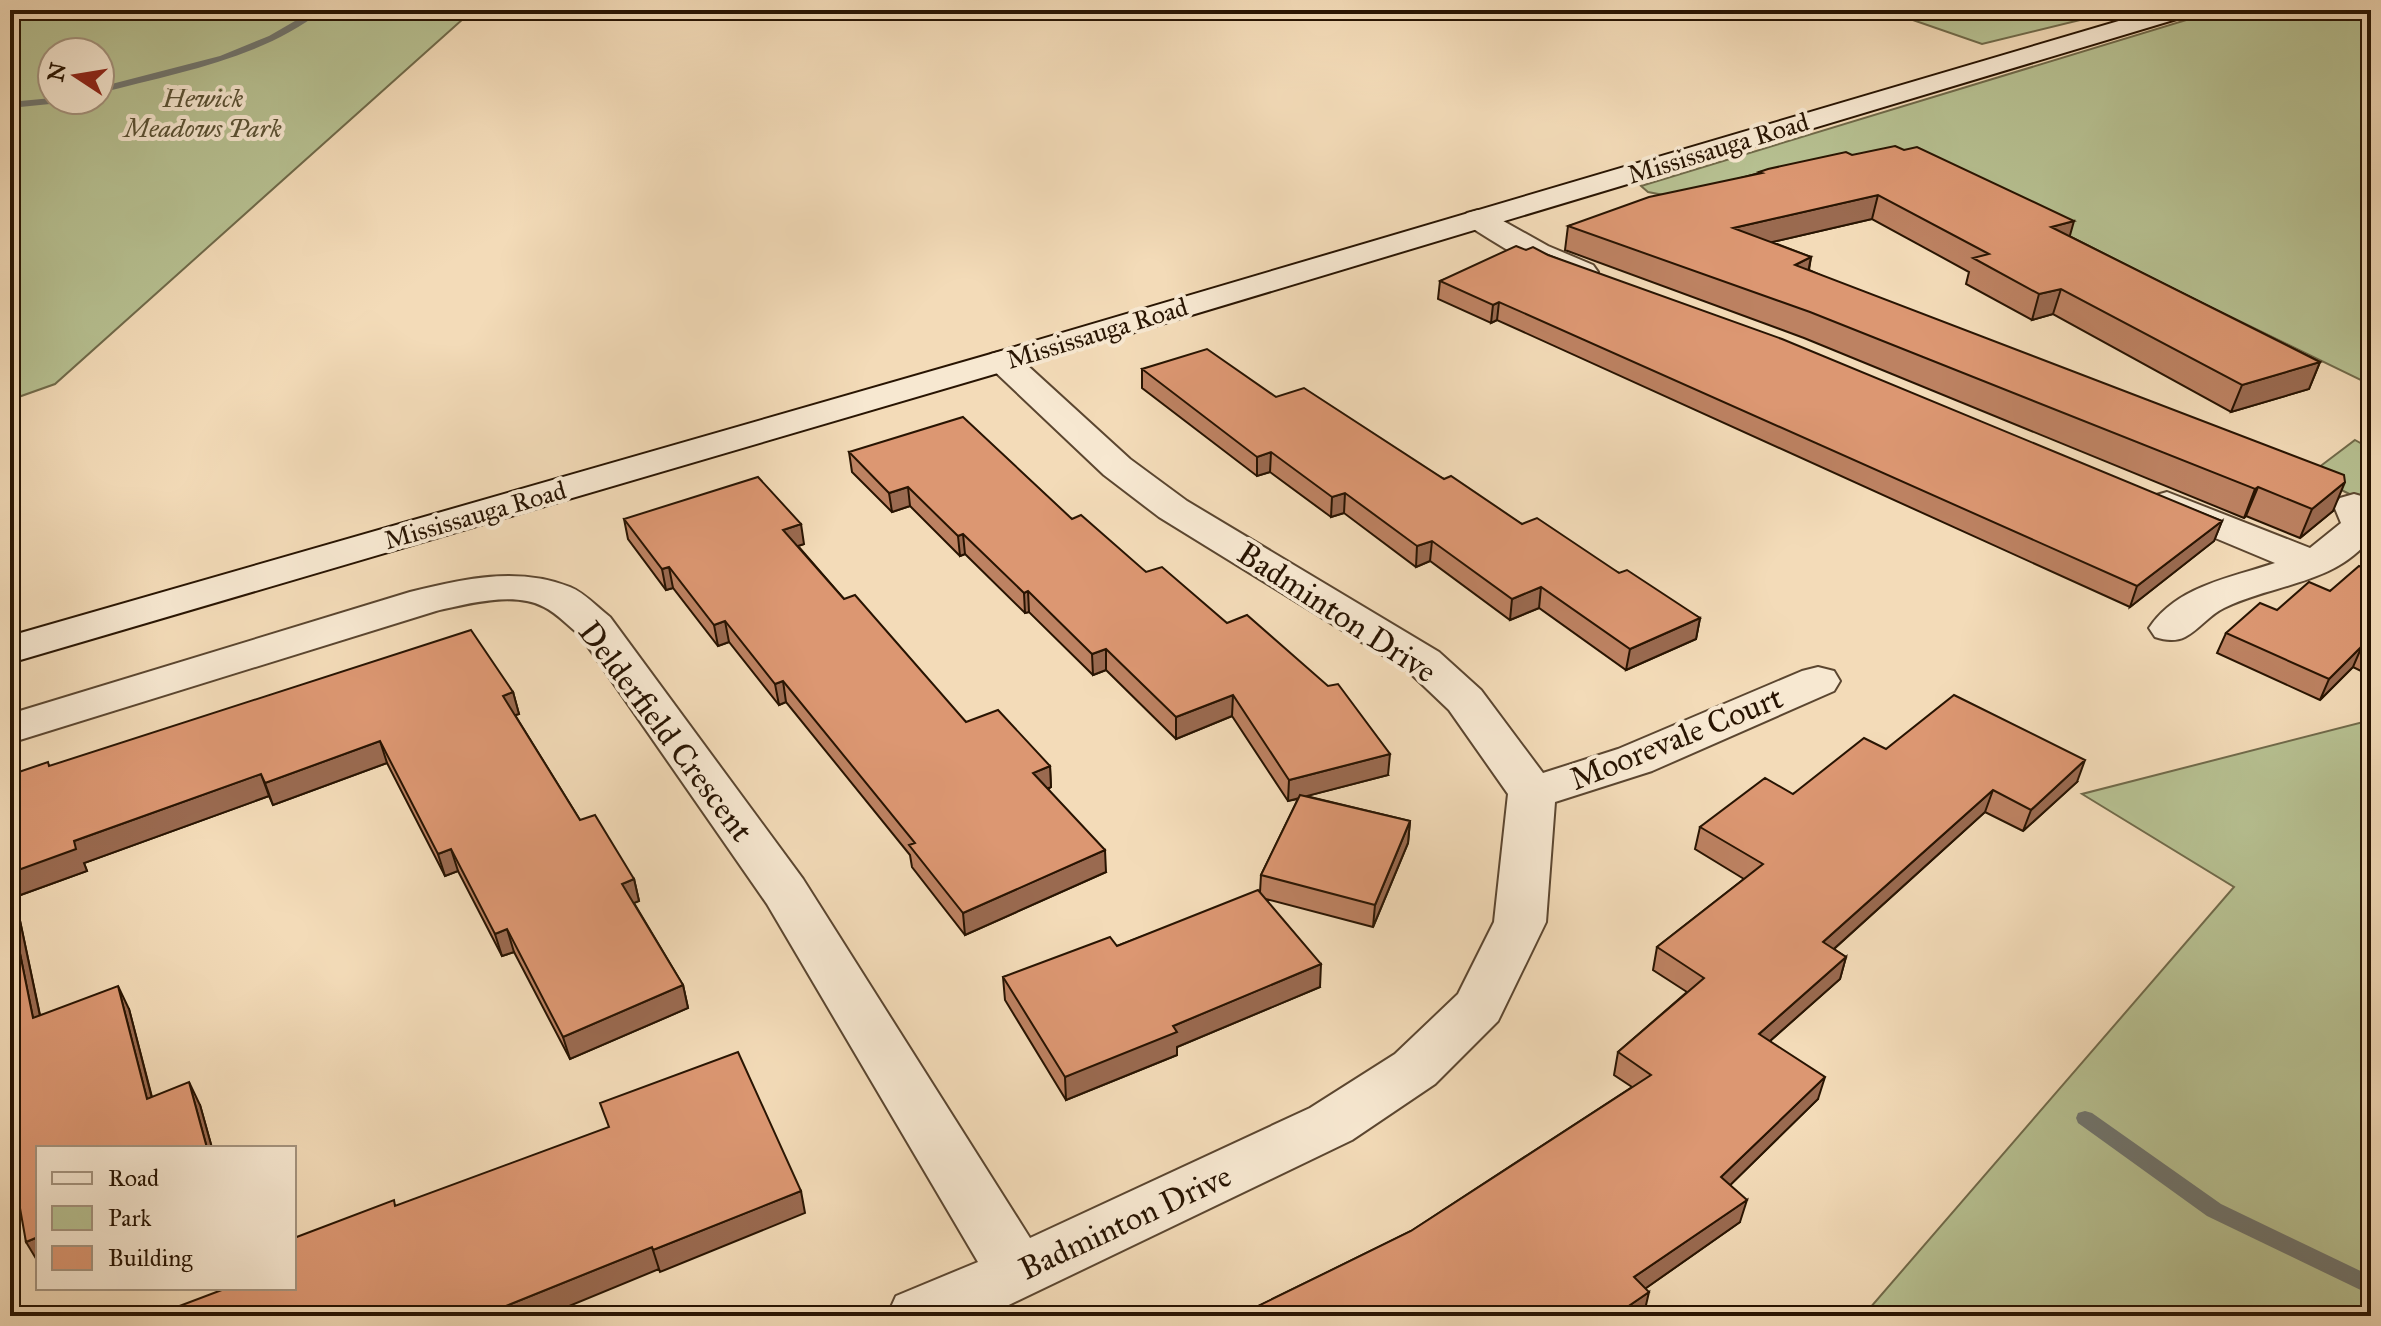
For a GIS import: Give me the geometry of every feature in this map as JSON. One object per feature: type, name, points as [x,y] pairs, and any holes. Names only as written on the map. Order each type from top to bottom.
[{"type":"street","name":"Mississauga Road","points":[[10,650],[1003,361],[2182,10]]},
{"type":"street","points":[[1478,219],[1537,253],[1617,284]]},
{"type":"street","name":"Badminton Drive","points":[[919,1316],[1018,1273],[1331,1124],[1415,1069],[1479,1007],[1520,922],[1532,793],[1465,700],[1423,661],[1173,509],[1117,467],[1003,361]]},
{"type":"street","points":[[2131,489],[2311,563]]},
{"type":"street","points":[[2170,628],[2197,605],[2215,596],[2311,563],[2343,546],[2355,536],[2361,523],[2354,506]]},
{"type":"street","name":"Delderfield Crescent","points":[[10,729],[425,601],[480,589],[524,590],[556,596],[595,626],[785,892],[1018,1273]]},
{"type":"street","name":"Moorevale Court","points":[[1532,793],[1635,760],[1818,681]]},
{"type":"green space","name":"Hewick Meadows Park","points":[[10,10],[473,10],[55,384],[10,400]]},
{"type":"green space","points":[[1884,10],[2121,10],[1982,44]]},
{"type":"green space","points":[[2219,10],[2371,10],[2371,385],[1925,168],[1700,202],[1648,192],[1641,186]]},
{"type":"green space","points":[[2355,440],[2371,449],[2371,505],[2310,474]]},
{"type":"green space","points":[[2371,720],[2371,1316],[1863,1316],[2234,887],[2082,794]]},
{"type":"building","points":[[1895,146],[1904,150],[1917,147],[2074,221],[2051,227],[2320,362],[2242,385],[2061,289],[2039,294],[1973,258],[1989,254],[1878,195],[1733,228],[1811,257],[1795,265],[2344,475],[2345,482],[2312,509],[1810,312],[1568,226],[1649,197],[1846,152],[1852,155]]},
{"type":"building","points":[[1516,246],[1526,250],[1533,247],[1782,339],[2222,521],[2137,586],[1499,302],[1493,305],[1440,281]]},
{"type":"building","points":[[1207,349],[1276,397],[1304,388],[1444,479],[1451,476],[1522,524],[1537,518],[1619,573],[1627,570],[1700,618],[1630,649],[1541,587],[1512,599],[1432,541],[1417,546],[1345,493],[1332,497],[1271,452],[1257,457],[1142,369]]},
{"type":"building","points":[[963,417],[1072,519],[1081,515],[1146,572],[1162,567],[1227,623],[1247,615],[1328,686],[1338,684],[1390,754],[1289,780],[1233,695],[1176,717],[1106,649],[1092,654],[1028,591],[1024,593],[963,534],[958,536],[908,487],[889,493],[849,452]]},
{"type":"building","points":[[758,477],[801,524],[783,530],[844,599],[855,595],[966,722],[998,710],[1050,766],[1033,773],[1105,850],[963,913],[909,845],[915,843],[783,681],[775,684],[725,621],[714,625],[669,567],[662,569],[624,519]]},
{"type":"building","points":[[2359,566],[2371,571],[2371,650],[2362,646],[2329,679],[2226,633],[2260,603],[2277,610],[2309,582],[2330,591]]},
{"type":"building","points":[[471,630],[513,692],[503,696],[580,820],[595,815],[634,879],[622,884],[683,985],[563,1037],[507,929],[495,934],[451,849],[438,854],[380,741],[265,783],[261,774],[74,841],[76,849],[10,873],[10,775],[48,762],[49,766]]},
{"type":"building","points":[[1954,695],[2085,760],[2031,810],[1993,790],[1823,942],[1846,957],[1759,1034],[1825,1077],[1721,1177],[1747,1200],[1634,1277],[1649,1292],[1614,1316],[1220,1316],[1240,1307],[1244,1313],[1411,1231],[1651,1075],[1618,1052],[1704,978],[1657,947],[1763,864],[1700,827],[1765,778],[1793,794],[1864,738],[1886,749]]},
{"type":"building","points":[[1300,795],[1410,821],[1375,905],[1261,875]]},
{"type":"building","points":[[1258,890],[1321,964],[1173,1026],[1177,1032],[1065,1077],[1003,977],[1110,937],[1117,946]]},
{"type":"building","points":[[10,904],[33,1018],[118,986],[147,1099],[189,1082],[206,1146],[36,1146],[36,1238],[26,1242],[10,1152]]},
{"type":"building","points":[[738,1052],[801,1191],[481,1316],[153,1316],[222,1290],[296,1290],[296,1237],[394,1200],[395,1206],[609,1127],[600,1103]]},
{"type":"waterway","points":[[116,86],[223,58],[272,38],[319,10]]},
{"type":"waterway","points":[[10,105],[36,102]]},
{"type":"waterway","points":[[2085,1118],[2214,1210],[2371,1286]]}]
